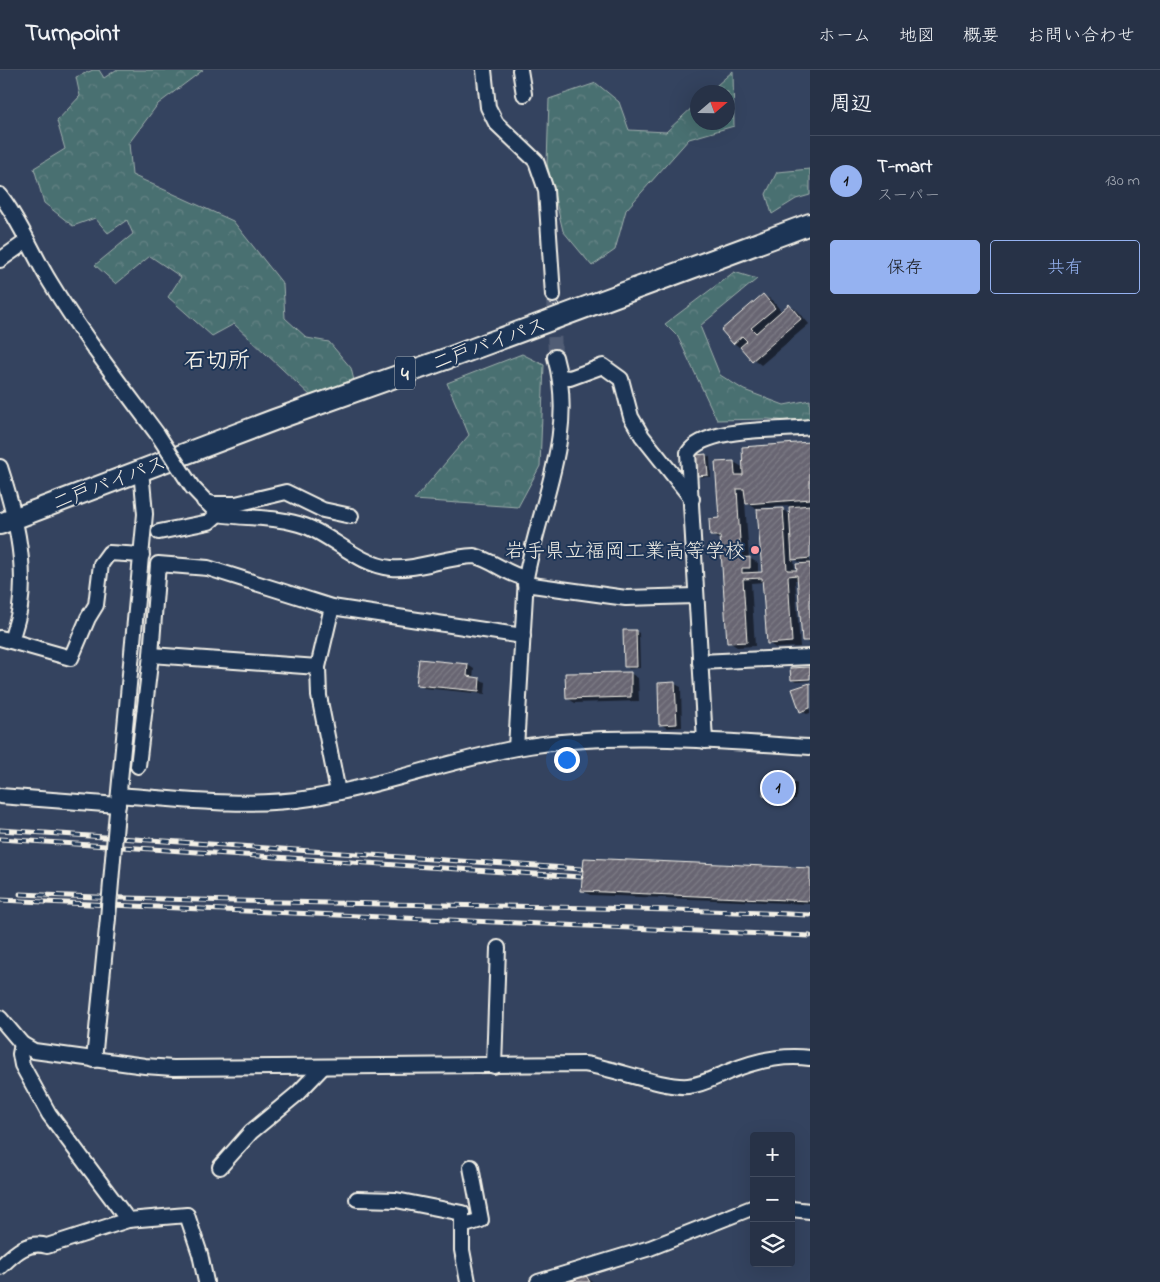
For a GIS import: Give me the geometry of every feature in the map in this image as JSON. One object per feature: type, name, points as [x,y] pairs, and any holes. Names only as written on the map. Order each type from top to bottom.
[{"type":"highway","name":"二戸バイパス","points":[[7,521],[810,224]]},
{"type":"street","points":[[484,70],[488,107],[496,123],[536,162],[546,190],[553,296]]},
{"type":"street","points":[[520,70],[524,94]]},
{"type":"street","points":[[0,195],[16,217],[27,241],[72,318],[158,435],[192,486],[218,514],[272,519],[306,526],[342,548],[390,568],[474,556],[483,558],[526,581],[626,598],[696,596]]},
{"type":"street","points":[[0,260],[27,241]]},
{"type":"street","points":[[516,748],[529,559],[555,472],[560,430],[560,377],[555,357]]},
{"type":"street","points":[[560,377],[570,378],[603,366],[621,379],[631,417],[642,436],[692,499]]},
{"type":"street","points":[[705,741],[688,452],[693,445],[715,435],[810,427]]},
{"type":"street","points":[[0,466],[7,521],[22,568],[20,607],[6,640],[71,658],[88,618],[96,605],[101,564],[109,553],[142,554]]},
{"type":"street","points":[[94,1060],[142,554],[145,506],[141,470]]},
{"type":"street","points":[[204,501],[213,504],[236,504],[286,492],[324,510],[351,516]]},
{"type":"street","points":[[159,532],[209,522],[218,514]]},
{"type":"street","points":[[138,766],[151,655],[158,564],[208,568],[332,607],[523,636]]},
{"type":"street","points":[[332,607],[318,667],[319,696],[338,792]]},
{"type":"street","points":[[151,655],[318,667]]},
{"type":"street","points":[[700,662],[810,657]]},
{"type":"street","points":[[0,796],[261,802],[310,798],[516,748],[602,739],[705,741],[810,747]]},
{"type":"street","points":[[494,1066],[498,948]]},
{"type":"street","points":[[0,1018],[22,1044],[48,1054],[173,1068],[584,1064],[683,1086],[706,1081],[745,1065],[771,1058],[797,1056],[810,1058]]},
{"type":"street","points":[[22,1044],[20,1054],[22,1065],[49,1114],[128,1220]]},
{"type":"street","points":[[220,1167],[251,1132],[297,1094],[322,1068]]},
{"type":"street","points":[[462,1226],[481,1220],[471,1167]]},
{"type":"street","points":[[358,1199],[396,1200],[462,1213],[462,1250],[468,1282]]},
{"type":"street","points":[[538,1282],[650,1248],[750,1209]]},
{"type":"street","points":[[795,1210],[810,1211]]},
{"type":"street","points":[[0,1267],[26,1246],[38,1243],[47,1246],[128,1220],[186,1215],[200,1254],[206,1282]]},
{"type":"green space","points":[[93,70],[99,70],[104,78],[116,70],[203,70],[158,104],[129,143],[132,175],[233,221],[283,284],[285,318],[307,338],[329,342],[351,368],[355,385],[313,398],[234,324],[212,336],[168,297],[181,277],[150,256],[116,284],[95,265],[133,234],[127,220],[108,233],[95,218],[73,226],[44,203],[34,168],[65,149],[57,121],[80,96],[76,77]]},
{"type":"green space","points":[[733,71],[733,85],[717,85]]},
{"type":"green space","points":[[596,83],[619,102],[629,130],[666,132],[690,110],[690,130],[720,130],[689,139],[626,210],[615,250],[592,266],[563,231],[547,164],[549,99]]},
{"type":"green space","points":[[810,169],[810,195],[796,199],[772,214],[766,194],[777,172]]},
{"type":"green space","points":[[734,272],[757,279],[700,326],[720,375],[744,390],[784,405],[810,400],[810,423],[768,419],[717,420],[678,337],[665,324]]},
{"type":"green space","points":[[522,354],[544,365],[540,466],[518,507],[414,500],[469,435],[447,383]]},
{"type":"building","points":[[763,294],[775,308],[751,328],[756,333],[789,304],[801,319],[752,361],[740,347],[747,341],[742,336],[733,344],[721,330]]},
{"type":"building","points":[[810,442],[810,499],[746,504],[744,489],[737,489],[741,558],[750,557],[750,568],[742,568],[742,573],[762,572],[757,509],[783,508],[787,570],[797,570],[796,564],[810,563],[810,641],[802,641],[797,575],[788,576],[792,642],[767,644],[762,578],[743,579],[747,642],[727,643],[720,536],[710,536],[709,519],[719,518],[715,462],[734,461],[735,475],[743,475],[742,447]]},
{"type":"building","points":[[706,454],[708,475],[697,476],[696,455]]},
{"type":"building","points":[[810,505],[810,558],[792,560],[789,507]]},
{"type":"building","points":[[623,630],[636,630],[637,667],[624,667]]},
{"type":"building","points":[[419,659],[468,664],[467,676],[480,678],[479,691],[416,685]]},
{"type":"building","points":[[810,667],[810,679],[791,680],[790,668]]},
{"type":"building","points":[[631,672],[631,697],[566,699],[565,673]]},
{"type":"building","points":[[675,682],[677,724],[659,725],[658,683]]},
{"type":"building","points":[[810,683],[810,708],[800,712],[792,689]]},
{"type":"building","points":[[764,779],[793,780],[792,798],[763,796]]},
{"type":"building","points":[[584,858],[810,868],[810,901],[581,891]]},
{"type":"building","points":[[585,1274],[590,1282],[571,1282]]},
{"type":"tunnel","points":[[553,295],[555,357]]},
{"type":"railway","points":[[0,830],[581,869]]},
{"type":"railway","points":[[0,839],[581,877]]},
{"type":"railway","points":[[20,894],[217,901],[613,908],[810,915]]},
{"type":"railway","points":[[0,900],[810,936]]},
{"type":"place","name":"岩手県立福岡工業高等学校","points":[[755,550]]},
{"type":"place","name":"T-mart","points":[[778,788]]},
{"type":"district","name":"石切所","points":[[217,359]]}]
